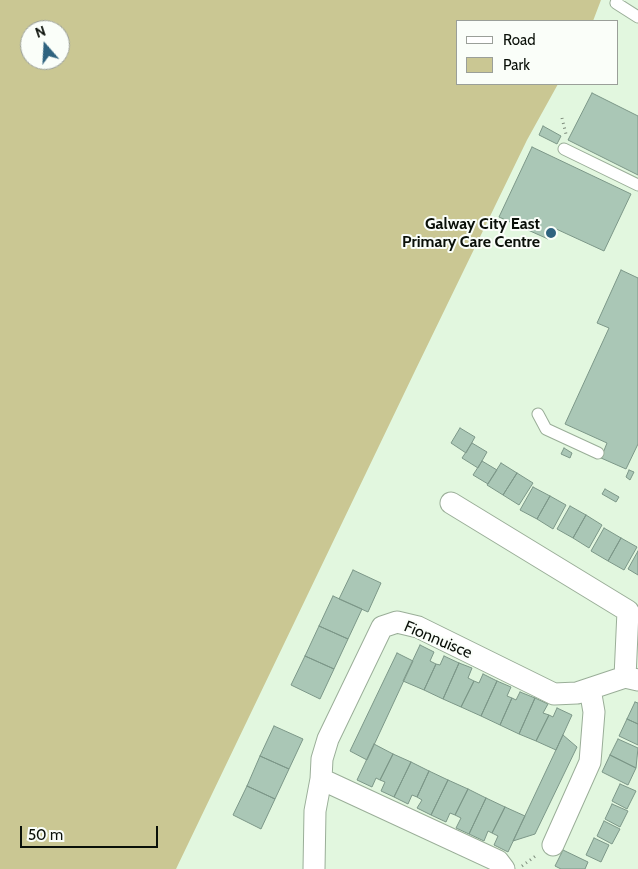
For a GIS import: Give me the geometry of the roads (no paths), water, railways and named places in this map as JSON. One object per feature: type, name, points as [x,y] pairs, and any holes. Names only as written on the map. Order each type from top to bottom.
[{"type":"street","name":"Fionnuisce","points":[[314,869],[315,811],[321,779],[322,759],[328,739],[352,686],[382,627],[397,622],[418,627],[554,694],[577,693],[631,679],[628,611],[451,503]]},
{"type":"street","points":[[553,845],[590,762],[594,712],[590,689]]},
{"type":"street","points":[[321,779],[498,862],[504,869]]},
{"type":"lane","points":[[617,0],[616,2],[638,17]]},
{"type":"lane","points":[[564,149],[638,185]]},
{"type":"lane","points":[[538,414],[546,428],[598,453]]},
{"type":"place","name":"Galway City East Primary Care Centre","points":[[551,233]]}]
